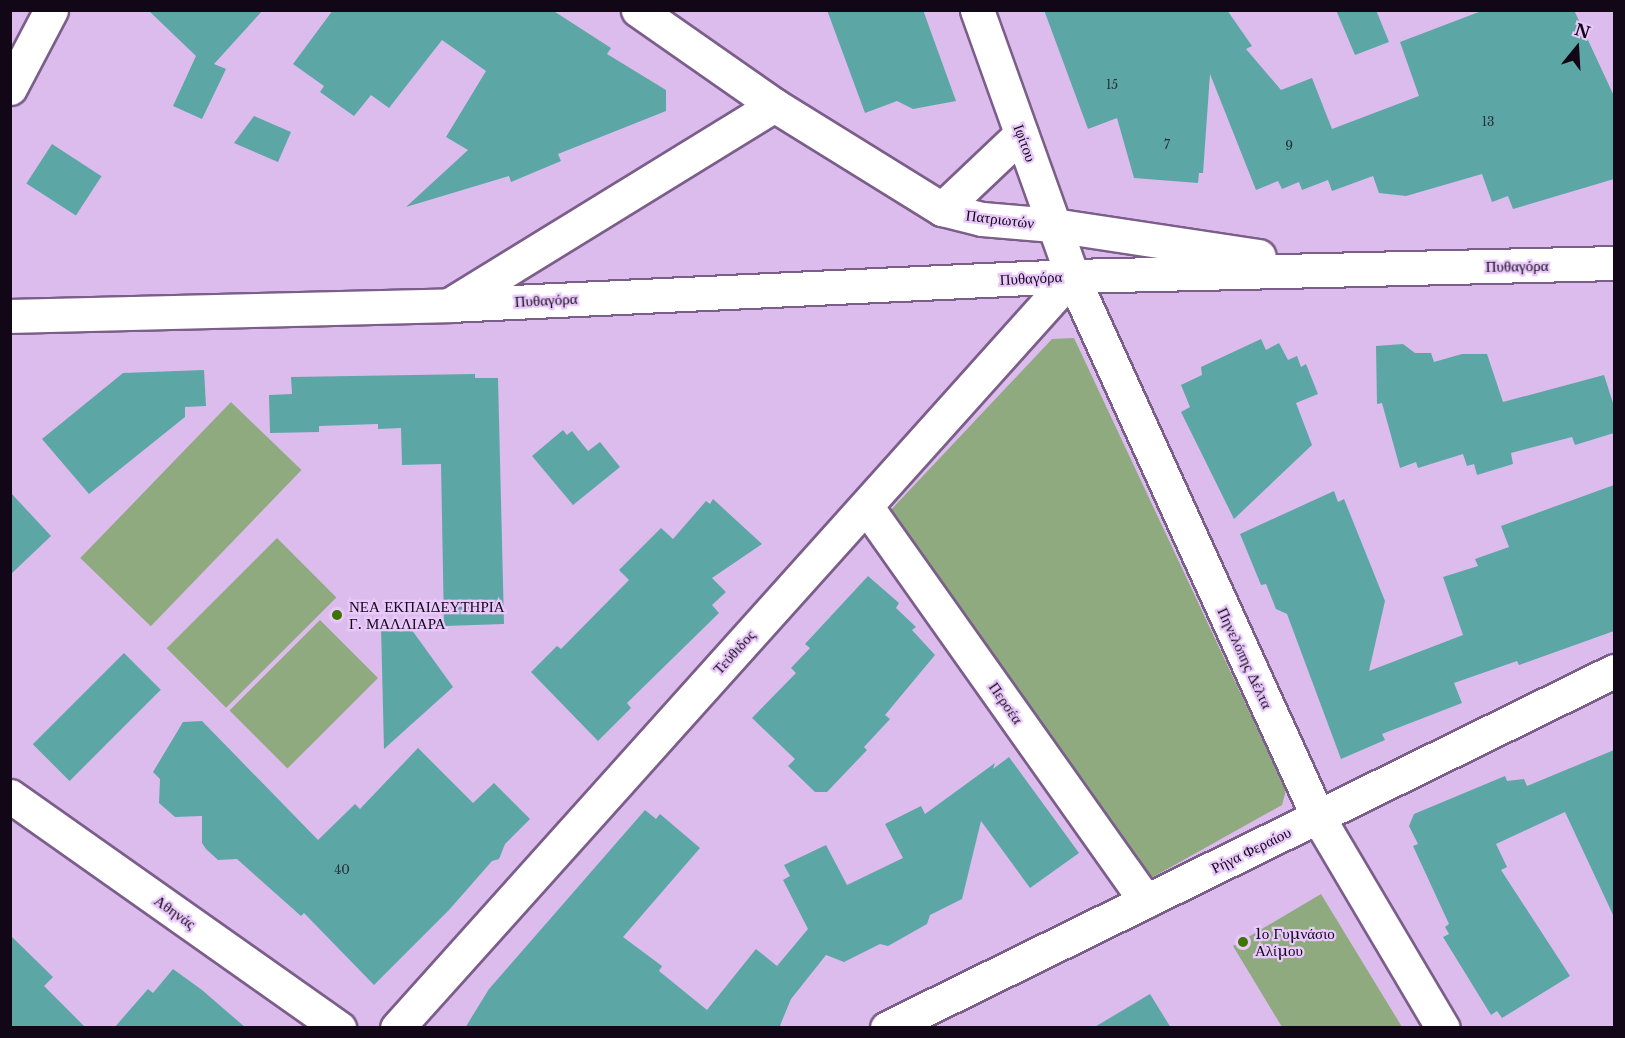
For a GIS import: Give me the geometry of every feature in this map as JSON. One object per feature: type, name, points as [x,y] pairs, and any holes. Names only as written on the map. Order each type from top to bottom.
[{"type":"street","name":"Πατριωτών","points":[[638,10],[774,105],[942,209],[982,219],[1053,225],[1347,269]]},
{"type":"street","name":"Ιφίτου","points":[[977,10],[1072,276]]},
{"type":"street","points":[[10,88],[41,15]]},
{"type":"street","points":[[449,305],[774,105]]},
{"type":"street","points":[[942,209],[1021,134]]},
{"type":"street","name":"Πυθαγόρα","points":[[10,316],[449,305],[1072,276],[1614,263]]},
{"type":"street","name":"Τεύθιδος","points":[[397,1028],[1072,276]]},
{"type":"street","name":"Πηνελόπης Δέλτα","points":[[1072,276],[1318,817],[1443,1028]]},
{"type":"street","name":"Περσέα","points":[[866,506],[1146,901]]},
{"type":"street","name":"Ρήγα Φεραίου","points":[[887,1028],[1614,671]]},
{"type":"street","name":"Αθηνάς","points":[[10,796],[339,1028]]},
{"type":"green space","points":[[1074,338],[1286,790],[1282,805],[1153,877],[1139,872],[889,512],[1052,339]]},
{"type":"green space","points":[[231,402],[301,470],[151,626],[80,558]]},
{"type":"green space","points":[[277,538],[336,597],[226,708],[167,648]]},
{"type":"green space","points":[[320,620],[378,678],[287,768],[229,711]]},
{"type":"green space","points":[[1321,894],[1402,1027],[1282,1027],[1233,946]]},
{"type":"building","points":[[148,10],[263,10],[214,64],[226,69],[202,119],[173,106],[196,56]]},
{"type":"building","points":[[333,10],[552,10],[611,48],[607,54],[666,90],[666,111],[558,154],[561,161],[511,182],[509,176],[406,207],[468,150],[446,137],[486,71],[442,40],[389,108],[371,95],[354,116],[320,92],[324,86],[293,64]]},
{"type":"building","points":[[827,10],[923,10],[956,101],[913,109],[897,101],[865,113]]},
{"type":"building","points":[[1044,10],[1227,10],[1252,46],[1246,49],[1281,90],[1312,78],[1332,129],[1419,96],[1400,42],[1484,10],[1574,10],[1614,96],[1614,179],[1513,209],[1508,196],[1492,202],[1482,174],[1406,196],[1379,193],[1373,176],[1332,191],[1328,180],[1302,190],[1299,182],[1282,189],[1278,181],[1256,190],[1210,74],[1203,173],[1199,173],[1198,183],[1134,178],[1117,118],[1088,129]]},
{"type":"building","points":[[1336,10],[1376,10],[1389,42],[1355,55]]},
{"type":"building","points":[[254,116],[291,132],[278,162],[234,143]]},
{"type":"building","points":[[52,144],[101,176],[76,216],[26,183]]},
{"type":"building","points":[[1261,339],[1266,350],[1279,343],[1288,360],[1297,356],[1301,367],[1306,364],[1318,394],[1296,403],[1312,445],[1234,519],[1181,412],[1190,407],[1181,385],[1202,375],[1201,367]]},
{"type":"building","points":[[1403,344],[1415,353],[1431,353],[1434,362],[1462,354],[1487,354],[1503,402],[1604,375],[1614,406],[1614,433],[1575,445],[1572,437],[1511,453],[1513,464],[1477,475],[1474,464],[1467,466],[1463,454],[1418,468],[1416,462],[1400,468],[1382,403],[1377,404],[1376,346]]},
{"type":"building","points":[[204,370],[206,406],[185,407],[185,417],[89,494],[42,439],[123,373]]},
{"type":"building","points":[[475,374],[475,378],[498,378],[504,624],[444,626],[441,464],[402,465],[401,428],[378,429],[378,424],[319,426],[319,432],[270,433],[269,395],[292,394],[291,377]]},
{"type":"building","points":[[563,430],[567,435],[572,431],[588,451],[600,442],[620,467],[573,505],[532,456]]},
{"type":"building","points":[[1614,485],[1614,631],[1519,665],[1517,661],[1454,683],[1462,703],[1382,734],[1385,740],[1341,759],[1287,614],[1276,609],[1266,584],[1261,585],[1240,534],[1334,491],[1338,502],[1344,499],[1385,601],[1369,671],[1463,635],[1443,577],[1478,566],[1475,559],[1509,547],[1501,526]]},
{"type":"building","points":[[10,492],[51,536],[10,575]]},
{"type":"building","points":[[713,499],[762,544],[712,578],[726,592],[712,605],[719,613],[627,703],[631,708],[598,741],[531,672],[557,646],[561,649],[629,580],[619,570],[661,528],[673,539],[706,501],[710,504]]},
{"type":"building","points":[[868,576],[899,603],[896,608],[916,627],[912,630],[935,655],[885,715],[890,719],[864,747],[867,750],[827,792],[815,792],[788,766],[795,759],[752,718],[796,673],[791,668],[810,648],[805,644]]},
{"type":"building","points":[[381,626],[409,626],[453,687],[384,749]]},
{"type":"building","points":[[124,653],[161,690],[70,781],[33,744]]},
{"type":"building","points":[[202,721],[318,840],[355,804],[360,809],[418,748],[473,803],[494,783],[530,819],[505,844],[499,859],[492,861],[449,910],[374,985],[304,913],[301,916],[237,859],[218,860],[206,849],[202,843],[202,816],[175,817],[159,803],[160,779],[153,772],[183,722]]},
{"type":"building","points":[[1614,750],[1614,917],[1565,812],[1496,844],[1507,867],[1501,870],[1570,976],[1502,1018],[1497,1011],[1491,1015],[1443,937],[1449,934],[1445,927],[1449,924],[1413,846],[1418,844],[1409,826],[1414,814],[1505,776],[1507,781],[1524,779],[1527,786]]},
{"type":"building","points":[[1009,757],[1079,853],[1030,888],[981,821],[962,899],[930,915],[927,924],[888,946],[880,944],[844,962],[826,955],[791,999],[779,1028],[465,1028],[489,989],[645,810],[656,819],[660,814],[700,848],[623,937],[662,966],[659,971],[707,1010],[756,949],[777,966],[808,929],[783,880],[790,876],[784,865],[826,845],[847,885],[903,858],[885,824],[921,806],[925,814],[995,763],[993,769]]},
{"type":"building","points":[[10,935],[53,977],[44,986],[86,1028],[10,1028]]},
{"type":"building","points":[[173,969],[202,990],[246,1028],[114,1028],[148,989],[153,993]]},
{"type":"building","points":[[1150,994],[1171,1028],[1093,1028]]},
{"type":"place","name":"ΝΕΑ ΕΚΠΑΙΔΕΥΤΗΡΙΑ Γ. ΜΑΛΛΙΑΡΑ","points":[[337,615]]},
{"type":"place","name":"1ο Γυμνάσιο Αλίμου","points":[[1243,942]]}]
